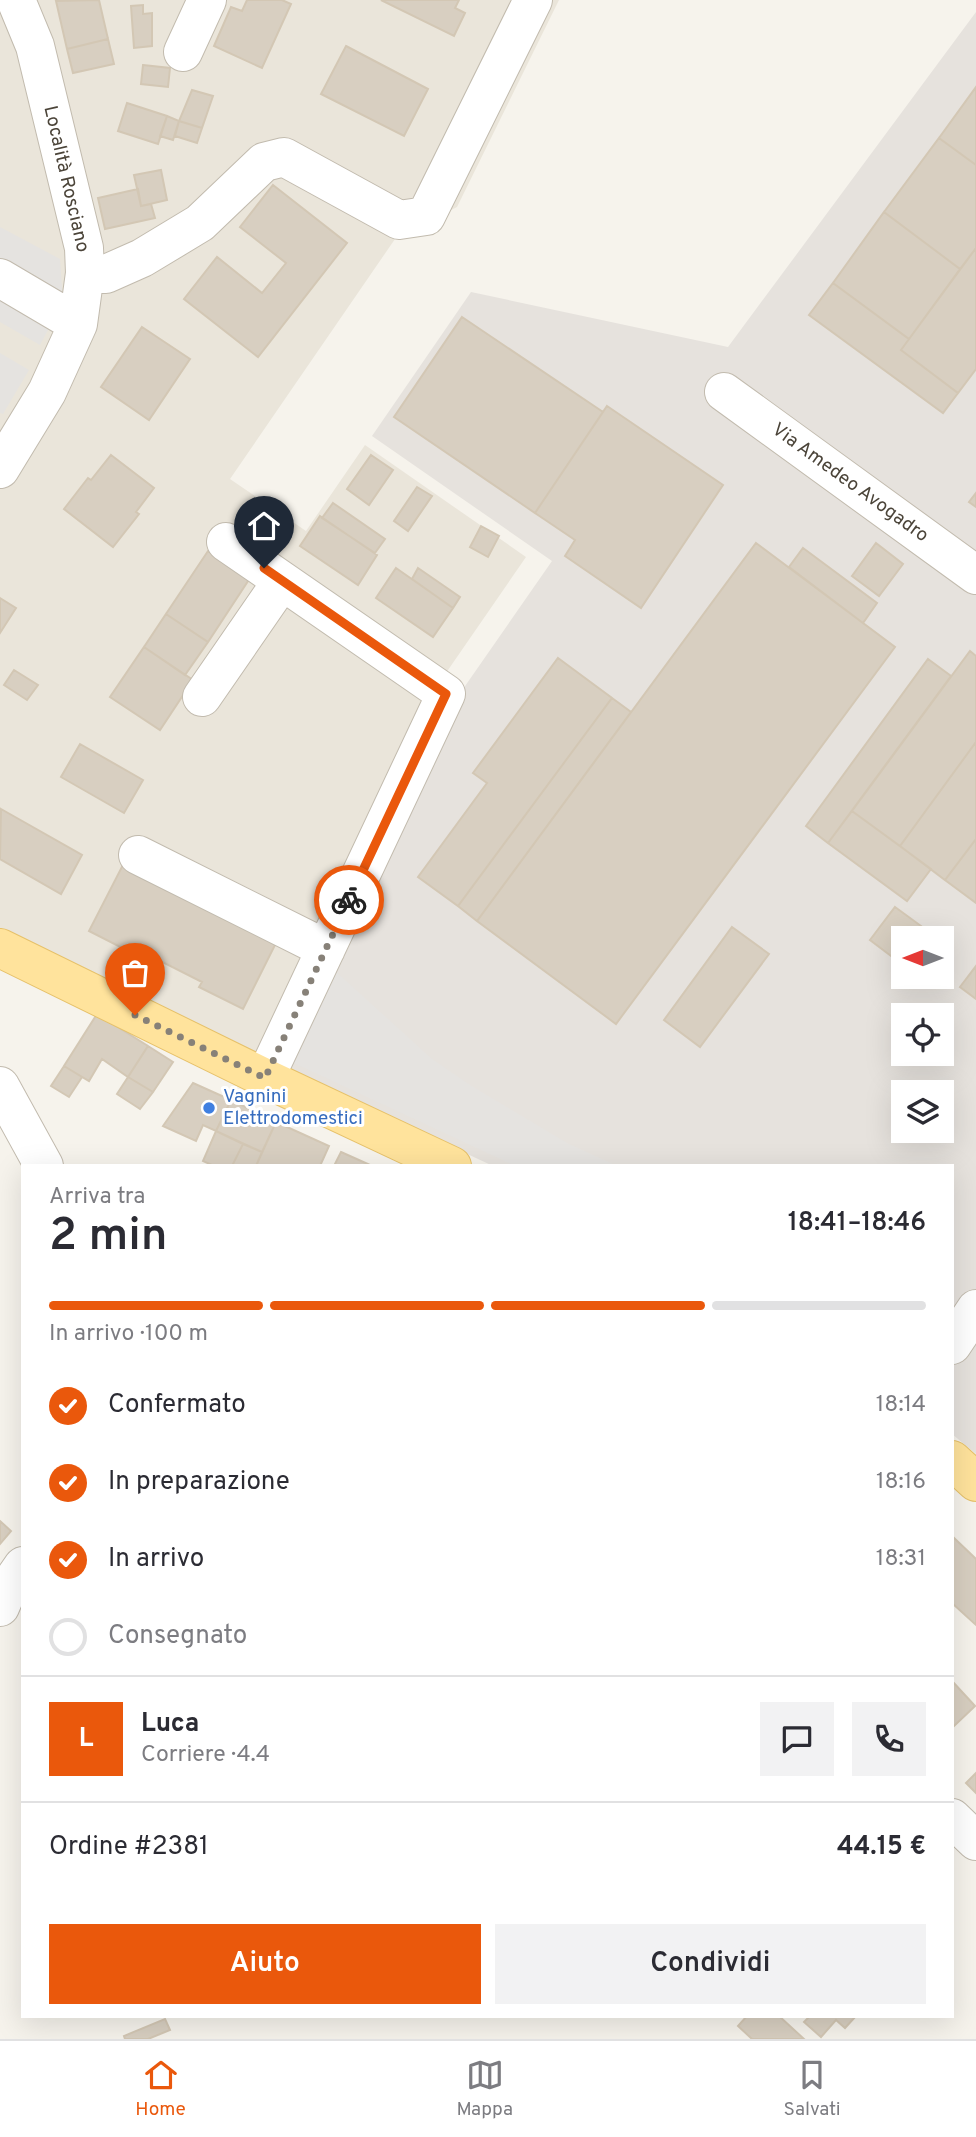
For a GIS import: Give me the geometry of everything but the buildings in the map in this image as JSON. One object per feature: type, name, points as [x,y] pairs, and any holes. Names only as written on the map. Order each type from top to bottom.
[{"type":"main road","points":[[0,948],[448,1164]]},
{"type":"street","name":"Località Rosciano","points":[[0,470],[47,392],[78,324],[85,273],[84,248],[36,46],[16,0]]},
{"type":"street","points":[[183,52],[207,0]]},
{"type":"street","points":[[85,273],[106,274],[153,251],[200,223],[264,162],[284,156],[399,220],[426,216],[533,0]]},
{"type":"street","points":[[0,278],[78,324]]},
{"type":"street","name":"Via Amedeo Avogadro","points":[[724,392],[976,575]]},
{"type":"street","points":[[226,542],[446,694],[265,1078]]},
{"type":"street","points":[[202,697],[282,581]]},
{"type":"street","points":[[138,855],[326,949]]},
{"type":"street","points":[[0,1086],[43,1164]]},
{"type":"street","points":[[954,1342],[976,1309]]},
{"type":"street","points":[[0,1607],[9,1586],[21,1569]]},
{"type":"street","points":[[954,1820],[976,1841]]},
{"type":"shaded area","points":[[0,0],[559,0],[457,207],[395,239],[230,479],[306,531],[365,445],[526,557],[428,699],[259,1057],[0,930]]},
{"type":"shaded area","points":[[976,12],[976,1454],[954,1436],[954,1164],[489,1164],[284,1069],[463,689],[552,561],[372,436],[471,292],[728,347]]},
{"type":"shaded area","points":[[0,227],[60,259],[63,302],[40,345],[0,322]]},
{"type":"shaded area","points":[[0,353],[29,370],[3,414],[0,413]]},
{"type":"shaded area","points":[[335,971],[432,1059],[567,1143],[613,1164],[511,1164],[292,1062]]},
{"type":"way so far","points":[[135,1015],[265,1078],[349,900]]},
{"type":"place","name":"Vagnini Elettrodomestici","points":[[209,1108]]},
{"type":"route","points":[[264,568],[446,694],[349,900]]}]
